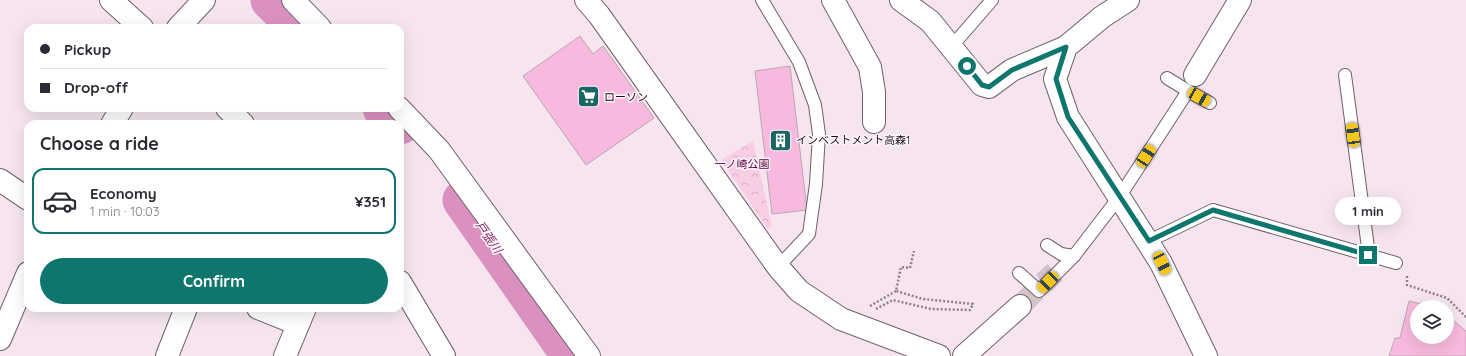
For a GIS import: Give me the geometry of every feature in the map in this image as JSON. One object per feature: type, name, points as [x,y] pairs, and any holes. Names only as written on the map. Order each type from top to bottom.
[{"type":"street","points":[[111,0],[138,24]]},
{"type":"street","points":[[182,24],[204,0]]},
{"type":"street","points":[[293,0],[316,24]]},
{"type":"street","points":[[586,0],[599,15],[778,267],[799,292],[841,319],[939,356]]},
{"type":"street","points":[[833,0],[870,67],[874,92],[874,122]]},
{"type":"street","points":[[901,0],[930,21],[952,46],[982,85],[989,87],[1012,70],[1066,47],[1102,17],[1128,0]]},
{"type":"street","points":[[1192,83],[1240,0]]},
{"type":"street","points":[[1066,47],[1056,79],[1068,117],[1162,263],[1206,356]]},
{"type":"street","points":[[231,112],[239,120]]},
{"type":"street","points":[[403,112],[439,150],[589,356]]},
{"type":"street","points":[[0,180],[24,196]]},
{"type":"street","points":[[0,339],[24,282]]},
{"type":"street","points":[[404,289],[444,356]]},
{"type":"street","points":[[964,356],[1020,306]]},
{"type":"street","points":[[167,356],[184,312]]},
{"type":"street","points":[[280,312],[301,316],[285,356]]},
{"type":"lane","points":[[762,0],[799,62],[815,105],[819,134],[816,184],[809,234],[778,267]]},
{"type":"lane","points":[[952,46],[992,0]]},
{"type":"lane","points":[[1345,75],[1368,255]]},
{"type":"lane","points":[[1167,78],[1192,83],[1210,103]]},
{"type":"lane","points":[[1019,273],[1039,291],[1074,256],[1120,196],[1192,83]]},
{"type":"lane","points":[[1149,241],[1213,210],[1396,263]]},
{"type":"lane","points":[[1047,245],[1061,254],[1074,256]]},
{"type":"path","points":[[858,325],[878,307],[893,300],[931,309],[970,310],[972,304],[923,299],[896,291],[901,267],[910,268],[914,252]]},
{"type":"path","points":[[1407,285],[1447,298],[1466,317]]},
{"type":"green space","name":"一ノ崎公園","points":[[753,141],[772,227],[768,229],[721,160]]},
{"type":"building","name":"ローソン","points":[[580,36],[593,54],[603,46],[654,118],[586,165],[523,76]]},
{"type":"building","name":"インベストメント高森1","points":[[790,66],[807,210],[772,214],[755,71]]},
{"type":"building","points":[[1410,301],[1410,344],[1454,344],[1454,321],[1466,331],[1466,356],[1389,356],[1395,338],[1400,338]]},
{"type":"waterway","name":"戸張川","points":[[271,0],[296,24]]},
{"type":"waterway","name":"戸張川","points":[[387,112],[396,120]]},
{"type":"waterway","name":"戸張川","points":[[463,200],[572,356]]},
{"type":"tunnel","points":[[1020,306],[1055,272]]},
{"type":"place","name":"ローソン","points":[[589,97]]},
{"type":"place","name":"インベストメント高森1","points":[[781,140]]},
{"type":"route","points":[[967,66],[982,85],[989,87],[1012,70],[1066,47],[1056,79],[1068,117],[1149,241],[1213,210],[1368,255]]}]
